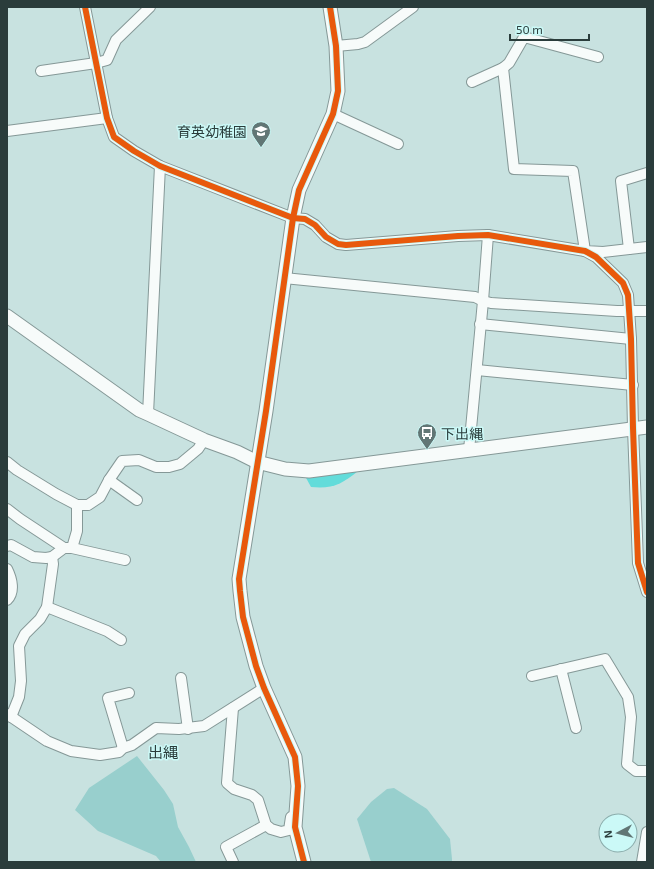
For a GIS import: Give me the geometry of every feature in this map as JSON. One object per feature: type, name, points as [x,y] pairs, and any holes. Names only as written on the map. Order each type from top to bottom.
[{"type":"street","points":[[85,7],[107,118],[114,137],[160,166],[292,218],[305,219],[315,225],[326,237],[338,244],[346,245],[488,235],[585,251],[603,252],[647,247]]},
{"type":"street","points":[[41,71],[107,60],[116,40],[150,7]]},
{"type":"street","points":[[304,862],[295,827],[298,786],[295,757],[264,688],[256,666],[243,617],[239,579],[266,411],[292,218],[298,190],[333,114],[338,91],[336,46],[330,7]]},
{"type":"street","points":[[336,46],[365,42],[413,7]]},
{"type":"street","points":[[472,82],[503,68],[509,63],[524,37],[598,57]]},
{"type":"street","points":[[503,68],[514,169],[573,171],[585,251]]},
{"type":"street","points":[[333,114],[398,144]]},
{"type":"street","points":[[7,131],[107,118]]},
{"type":"street","points":[[148,414],[160,166]]},
{"type":"street","points":[[629,249],[621,181],[647,173]]},
{"type":"street","points":[[468,450],[483,302],[488,235]]},
{"type":"street","points":[[585,251],[596,257],[623,283],[628,295],[632,339],[633,428],[638,563],[647,592]]},
{"type":"street","points":[[284,278],[476,297],[483,302],[491,303],[630,312],[647,311]]},
{"type":"street","points":[[7,316],[139,410],[204,440],[237,452],[257,462],[285,469],[309,471],[647,427]]},
{"type":"street","points":[[480,324],[632,339]]},
{"type":"street","points":[[476,370],[633,385]]},
{"type":"street","points":[[7,462],[17,470],[56,494],[77,505],[88,505],[100,496],[122,461],[139,460],[156,467],[180,464],[198,449],[204,440]]},
{"type":"street","points":[[109,480],[137,500]]},
{"type":"street","points":[[7,546],[11,546],[33,557],[46,558],[52,557],[68,548],[77,531],[77,505]]},
{"type":"street","points":[[7,509],[20,519],[68,548],[125,560]]},
{"type":"street","points":[[52,557],[47,607],[40,619],[25,634],[19,646],[22,682],[19,697],[9,716],[47,740],[71,751],[100,755],[119,752],[123,748],[132,745],[156,728],[179,730],[204,726],[264,688]]},
{"type":"street","points":[[7,569],[12,585],[12,593],[7,600]]},
{"type":"street","points":[[47,607],[107,631],[121,640]]},
{"type":"street","points":[[532,676],[606,659],[628,697],[630,717],[627,764],[636,771],[647,771]]},
{"type":"street","points":[[561,669],[576,728]]},
{"type":"street","points":[[181,678],[188,729]]},
{"type":"street","points":[[123,748],[108,698],[129,693]]},
{"type":"street","points":[[233,708],[227,783],[234,789],[252,795],[258,800],[266,825],[270,830],[281,832],[289,830],[291,816],[296,812]]},
{"type":"street","points":[[233,862],[226,847],[266,825]]},
{"type":"street","points":[[642,862],[647,832]]},
{"type":"shaded area","points":[[137,756],[173,804],[178,827],[196,862],[161,862],[156,856],[98,831],[75,810],[89,788]]},
{"type":"shaded area","points":[[394,788],[427,809],[450,839],[452,862],[371,862],[357,819],[371,802],[387,789]]},
{"type":"water","points":[[358,471],[337,485],[325,487],[311,487],[305,476]]},
{"type":"cycle path","points":[[85,7],[107,118],[114,137],[160,166],[293,218],[305,219],[315,225],[326,237],[338,244],[346,245],[488,235],[585,251],[596,257],[623,283],[628,295],[631,339],[638,563],[647,592]]},
{"type":"cycle path","points":[[304,862],[295,827],[298,786],[295,757],[264,688],[256,666],[243,617],[239,579],[266,411],[293,218],[299,190],[333,114],[338,91],[336,46],[330,7]]},
{"type":"place","name":"育英幼稚園","points":[[261,148]]},
{"type":"place","name":"下出縄","points":[[427,450]]},
{"type":"district","name":"出縄","points":[[163,752]]}]
